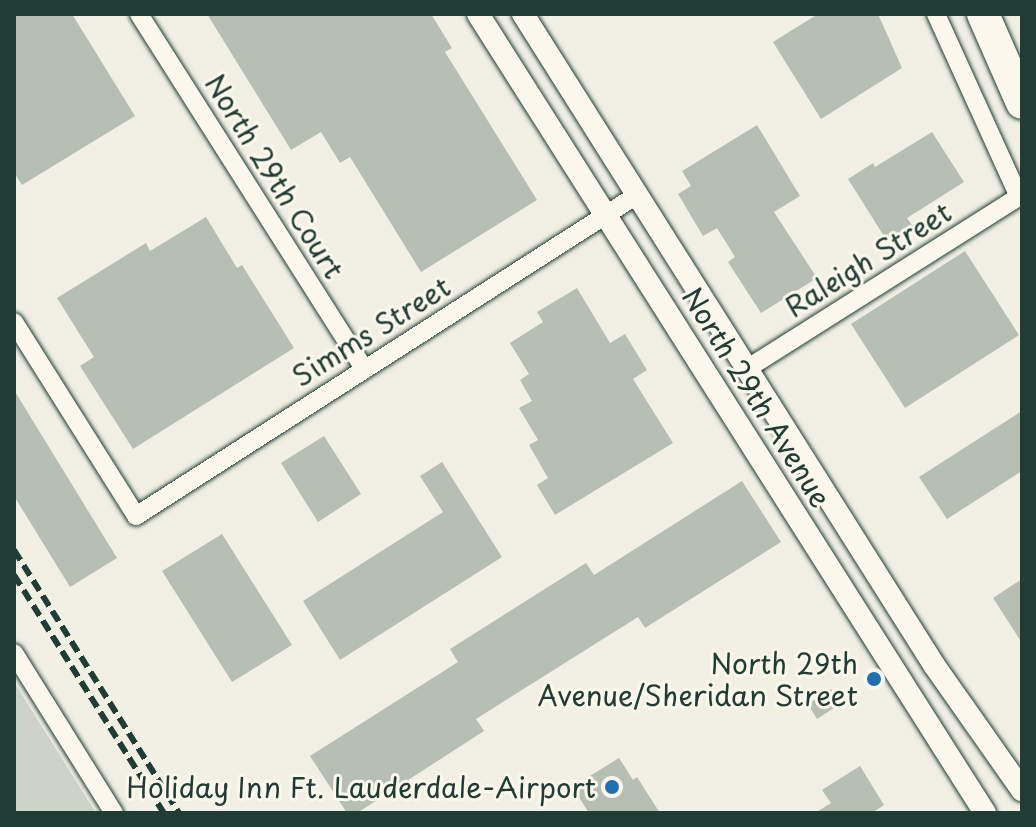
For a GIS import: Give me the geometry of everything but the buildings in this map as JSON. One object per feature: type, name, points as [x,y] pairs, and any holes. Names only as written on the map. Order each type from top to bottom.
[{"type":"highway","points":[[983,14],[1022,103]]},
{"type":"street","name":"North 29th Court","points":[[139,14],[364,368]]},
{"type":"street","name":"North 29th Avenue","points":[[478,14],[985,813]]},
{"type":"street","name":"North 29th Avenue","points":[[523,14],[934,665],[1022,790]]},
{"type":"street","name":"Raleigh Street","points":[[748,368],[1019,197],[936,14]]},
{"type":"street","name":"Simms Street","points":[[14,322],[136,516],[637,195]]},
{"type":"street","points":[[14,653],[114,813]]},
{"type":"shaded area","points":[[14,682],[96,813],[14,813]]},
{"type":"railway","points":[[14,550],[179,813]]},
{"type":"railway","points":[[14,575],[164,813]]},
{"type":"place","name":"North 29th Avenue/Sheridan Street","points":[[874,679]]},
{"type":"place","name":"Holiday Inn Ft. Lauderdale-Airport","points":[[612,787]]}]
